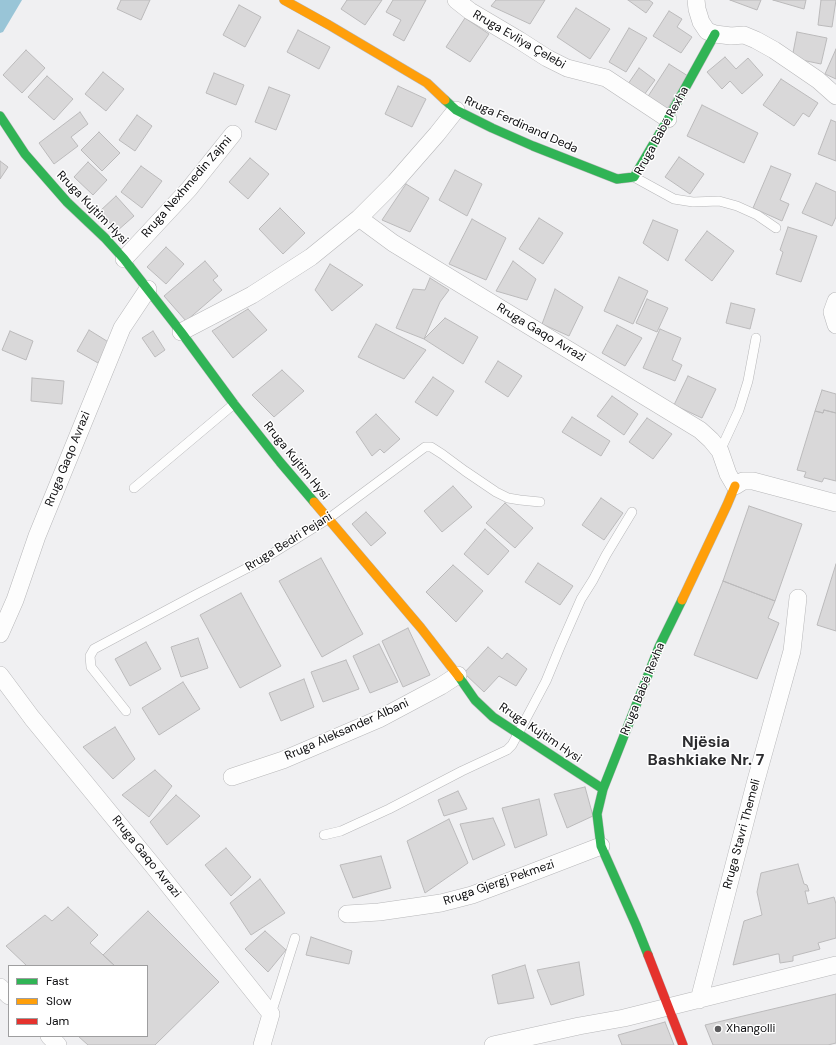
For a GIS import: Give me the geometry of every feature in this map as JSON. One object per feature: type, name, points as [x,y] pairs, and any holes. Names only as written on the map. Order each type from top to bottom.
[{"type":"street","name":"Rruga Ferdinand Deda","points":[[284,0],[427,83],[456,110],[533,146],[617,179],[634,177]]},
{"type":"street","name":"Rruga Evliya Çelebi","points":[[456,0],[470,11],[547,58],[566,68],[606,78],[668,119]]},
{"type":"street","points":[[696,0],[701,22],[707,31],[714,34],[731,36],[744,35],[756,40],[774,50],[818,80],[836,96]]},
{"type":"street","name":"Rruga Babë Rexha","points":[[634,177],[668,119],[714,34]]},
{"type":"street","points":[[181,332],[252,295],[311,257],[359,218],[395,182],[456,110]]},
{"type":"street","name":"Rruga Kujtim Hysi","points":[[0,116],[25,154],[67,202],[105,238],[124,259],[280,462],[458,674],[475,700],[493,718],[603,789]]},
{"type":"street","name":"Rruga Nexhmedin Zajmi","points":[[124,259],[189,189],[233,134]]},
{"type":"street","name":"Rruga Gaqo Avrazi","points":[[359,218],[393,243],[700,430],[720,451]]},
{"type":"street","name":"Rruga Gaqo Avrazi","points":[[0,634],[15,600],[39,529],[122,328],[148,289]]},
{"type":"street","points":[[836,301],[832,312],[836,325]]},
{"type":"street","points":[[720,451],[728,474],[735,486],[742,481],[753,481],[836,503]]},
{"type":"street","name":"Rruga Babë Rexha","points":[[683,1045],[636,925],[601,846],[597,814],[603,789],[660,647],[735,486]]},
{"type":"street","name":"Rruga Stavri Themeli","points":[[699,1000],[754,784],[792,651],[798,598]]},
{"type":"street","name":"Rruga Aleksander Albani","points":[[232,777],[283,760],[379,719],[441,686],[458,674]]},
{"type":"street","name":"Rruga Gaqo Avrazi","points":[[0,675],[32,718],[154,867],[271,1014]]},
{"type":"street","name":"Rruga Gjergj Pekmezi","points":[[347,914],[379,912],[441,903],[472,895],[601,846]]},
{"type":"street","points":[[493,1045],[579,1026],[624,1018],[836,965]]},
{"type":"street","points":[[0,987],[8,995]]},
{"type":"street","points":[[262,1045],[271,1014]]},
{"type":"street","points":[[50,1037],[58,1045]]},
{"type":"lane","name":"Rruga Babë Rexha","points":[[634,177],[674,199],[693,202],[719,201],[737,206],[757,215],[776,228]]},
{"type":"lane","points":[[720,451],[739,410],[748,381],[756,338]]},
{"type":"lane","points":[[134,488],[234,404]]},
{"type":"lane","name":"Rruga Bedri Pejani","points":[[126,711],[91,666],[90,656],[94,649],[257,563],[328,519],[425,446],[431,447],[496,492],[508,498],[540,502]]},
{"type":"lane","points":[[324,835],[341,831],[389,809],[475,764],[507,750],[512,745],[546,681],[581,599],[632,512]]},
{"type":"lane","points":[[271,1014],[295,938]]},
{"type":"water","points":[[0,0],[22,0],[3,32],[0,33]]},
{"type":"building","points":[[121,0],[150,0],[141,20],[117,9]]},
{"type":"building","points":[[347,0],[382,0],[365,25],[341,9]]},
{"type":"building","points":[[393,0],[426,0],[404,41],[393,35],[401,20],[386,12]]},
{"type":"building","points":[[496,0],[545,0],[530,24],[491,6]]},
{"type":"building","points":[[628,0],[649,0],[653,3],[646,13]]},
{"type":"building","points":[[730,0],[761,0],[757,10]]},
{"type":"building","points":[[773,0],[806,0],[804,9]]},
{"type":"building","points":[[821,0],[836,0],[832,27],[818,25]]},
{"type":"building","points":[[239,5],[261,17],[245,47],[223,35]]},
{"type":"building","points":[[576,8],[610,29],[590,59],[557,37]]},
{"type":"building","points":[[669,11],[682,19],[677,27],[692,37],[681,53],[653,36]]},
{"type":"building","points":[[465,18],[489,34],[470,62],[446,47]]},
{"type":"building","points":[[629,28],[647,38],[626,72],[609,62]]},
{"type":"building","points":[[298,30],[330,47],[319,69],[287,52]]},
{"type":"building","points":[[797,32],[827,38],[821,64],[792,58]]},
{"type":"building","points":[[836,49],[836,79],[825,74]]},
{"type":"building","points":[[26,50],[45,68],[22,93],[3,75]]},
{"type":"building","points":[[725,57],[736,69],[748,58],[763,75],[742,94],[730,81],[722,89],[707,72]]},
{"type":"building","points":[[669,64],[688,76],[666,111],[647,98]]},
{"type":"building","points":[[639,68],[655,80],[644,95],[628,84]]},
{"type":"building","points":[[103,72],[124,89],[106,111],[85,94]]},
{"type":"building","points":[[214,73],[244,85],[236,105],[206,93]]},
{"type":"building","points":[[47,76],[73,99],[54,120],[28,97]]},
{"type":"building","points":[[781,79],[818,103],[809,117],[803,113],[794,126],[763,105]]},
{"type":"building","points":[[398,86],[426,99],[412,127],[385,114]]},
{"type":"building","points":[[269,87],[290,95],[276,130],[255,122]]},
{"type":"building","points":[[702,105],[758,133],[744,163],[687,136]]},
{"type":"building","points":[[80,112],[88,124],[71,137],[78,146],[54,164],[39,143]]},
{"type":"building","points":[[137,115],[152,126],[135,151],[119,140]]},
{"type":"building","points":[[831,120],[836,122],[836,161],[818,154]]},
{"type":"building","points":[[99,132],[120,153],[102,171],[81,150]]},
{"type":"building","points":[[679,157],[704,174],[690,194],[665,177]]},
{"type":"building","points":[[250,158],[269,174],[248,199],[229,182]]},
{"type":"building","points":[[0,161],[8,167],[0,179]]},
{"type":"building","points":[[88,162],[107,180],[93,195],[74,177]]},
{"type":"building","points":[[141,166],[162,181],[142,208],[121,192]]},
{"type":"building","points":[[771,166],[791,174],[780,200],[789,204],[782,221],[753,208]]},
{"type":"building","points":[[455,170],[482,184],[467,216],[439,200]]},
{"type":"building","points":[[816,183],[836,192],[836,217],[832,226],[802,213]]},
{"type":"building","points":[[406,184],[429,198],[410,232],[382,220]]},
{"type":"building","points":[[116,196],[134,216],[117,231],[100,211]]},
{"type":"building","points":[[280,208],[305,233],[283,254],[259,229]]},
{"type":"building","points":[[539,218],[563,233],[543,264],[519,249]]},
{"type":"building","points":[[472,219],[506,238],[486,280],[449,264]]},
{"type":"building","points":[[653,220],[678,230],[668,261],[643,243]]},
{"type":"building","points":[[788,227],[817,236],[801,282],[776,274],[783,252],[780,250]]},
{"type":"building","points":[[707,231],[734,251],[712,281],[685,260]]},
{"type":"building","points":[[166,247],[184,264],[166,284],[147,267]]},
{"type":"building","points":[[205,261],[218,276],[213,280],[222,290],[186,321],[164,296]]},
{"type":"building","points":[[513,261],[536,279],[527,300],[496,291]]},
{"type":"building","points":[[330,264],[363,285],[332,311],[315,290]]},
{"type":"building","points":[[619,277],[648,291],[633,324],[604,311]]},
{"type":"building","points":[[430,278],[449,290],[440,302],[424,339],[396,328],[413,289],[425,290]]},
{"type":"building","points":[[555,289],[583,307],[569,336],[542,324]]},
{"type":"building","points":[[647,299],[668,308],[657,332],[636,323]]},
{"type":"building","points":[[731,303],[755,309],[750,329],[726,323]]},
{"type":"building","points":[[248,309],[267,330],[233,358],[212,331]]},
{"type":"building","points":[[445,318],[478,337],[463,364],[424,339]]},
{"type":"building","points":[[376,324],[426,350],[404,379],[358,357]]},
{"type":"building","points":[[617,325],[642,338],[625,366],[602,353]]},
{"type":"building","points":[[660,329],[681,338],[672,360],[682,365],[675,381],[643,368]]},
{"type":"building","points":[[89,330],[110,343],[98,363],[77,351]]},
{"type":"building","points":[[10,331],[33,341],[26,360],[2,350]]},
{"type":"building","points":[[153,331],[165,350],[155,357],[142,338]]},
{"type":"building","points":[[498,361],[522,376],[508,397],[485,382]]},
{"type":"building","points":[[282,370],[304,391],[274,417],[252,395]]},
{"type":"building","points":[[688,376],[716,389],[702,418],[674,405]]},
{"type":"building","points":[[433,377],[454,391],[437,416],[415,402]]},
{"type":"building","points":[[32,378],[64,381],[62,404],[31,401]]},
{"type":"building","points":[[822,390],[836,394],[836,413],[824,410],[823,413],[815,411]]},
{"type":"building","points":[[612,396],[638,414],[624,435],[597,416]]},
{"type":"building","points":[[824,410],[836,413],[836,481],[824,478],[822,482],[804,477],[806,472],[797,470],[815,411],[823,413]]},
{"type":"building","points":[[376,414],[400,439],[384,453],[380,449],[372,456],[356,432]]},
{"type":"building","points":[[572,417],[610,441],[601,456],[562,432]]},
{"type":"building","points":[[647,418],[672,434],[653,459],[629,442]]},
{"type":"building","points":[[453,486],[472,507],[442,532],[424,511]]},
{"type":"building","points":[[601,498],[623,513],[604,540],[582,525]]},
{"type":"building","points":[[505,503],[533,528],[515,548],[486,523]]},
{"type":"building","points":[[749,506],[802,524],[775,601],[723,581]]},
{"type":"building","points":[[366,512],[386,533],[371,546],[352,524]]},
{"type":"building","points":[[485,529],[509,551],[488,575],[464,554]]},
{"type":"building","points":[[321,558],[363,634],[322,657],[279,581]]},
{"type":"building","points":[[538,563],[573,586],[560,605],[525,582]]},
{"type":"building","points":[[836,564],[836,631],[817,625]]},
{"type":"building","points":[[453,565],[483,591],[456,622],[426,592]]},
{"type":"building","points":[[723,581],[775,601],[768,618],[779,623],[757,679],[694,655]]},
{"type":"building","points":[[241,593],[281,666],[240,688],[200,615]]},
{"type":"building","points":[[408,628],[430,675],[403,687],[382,641]]},
{"type":"building","points":[[198,638],[208,668],[181,677],[171,647]]},
{"type":"building","points":[[146,642],[161,669],[130,686],[115,659]]},
{"type":"building","points":[[379,644],[398,682],[370,693],[353,656]]},
{"type":"building","points":[[488,647],[502,659],[507,653],[527,669],[516,686],[499,676],[484,692],[464,673]]},
{"type":"building","points":[[346,660],[359,689],[323,702],[311,672]]},
{"type":"building","points":[[304,679],[314,707],[281,721],[269,693]]},
{"type":"building","points":[[183,682],[200,709],[159,735],[142,708]]},
{"type":"building","points":[[115,727],[135,759],[113,779],[83,747]]},
{"type":"building","points":[[155,770],[172,786],[149,817],[122,795]]},
{"type":"building","points":[[585,787],[593,816],[567,828],[554,794]]},
{"type":"building","points":[[458,791],[467,809],[444,816],[438,800]]},
{"type":"building","points":[[176,795],[200,816],[167,845],[150,822]]},
{"type":"building","points":[[539,799],[547,835],[515,848],[502,808]]},
{"type":"building","points":[[493,818],[505,845],[473,860],[460,824]]},
{"type":"building","points":[[449,819],[468,863],[425,893],[407,841]]},
{"type":"building","points":[[226,848],[251,877],[231,896],[205,865]]},
{"type":"building","points":[[381,856],[391,888],[353,898],[340,865]]},
{"type":"building","points":[[798,864],[804,884],[807,885],[809,891],[805,891],[808,904],[834,897],[836,904],[836,938],[818,943],[820,949],[793,956],[793,961],[780,963],[779,954],[777,954],[733,965],[744,921],[762,915],[757,892],[761,873]]},
{"type":"building","points":[[260,879],[285,913],[251,935],[230,903]]},
{"type":"building","points":[[68,907],[98,935],[90,943],[114,965],[26,965],[6,946],[45,915],[52,921]]},
{"type":"building","points":[[148,911],[219,982],[155,1045],[88,1045],[79,1037],[148,1037],[148,965],[114,965],[103,955]]},
{"type":"building","points":[[265,931],[286,950],[268,972],[245,949]]},
{"type":"building","points":[[311,937],[352,951],[349,964],[306,955]]},
{"type":"building","points":[[579,962],[584,995],[551,1005],[537,970]]},
{"type":"building","points":[[525,965],[534,998],[498,1004],[492,975]]},
{"type":"building","points":[[836,994],[836,1043],[828,1045],[713,1045],[705,1025]]},
{"type":"building","points":[[665,1022],[674,1045],[622,1045],[618,1035]]},
{"type":"traffic: fast","points":[[445,100],[456,110],[533,146],[617,179],[634,177],[715,34]]},
{"type":"traffic: fast","points":[[0,116],[25,154],[67,202],[105,238],[124,259],[181,332],[234,404],[314,502]]},
{"type":"traffic: fast","points":[[648,955],[601,846],[597,814],[603,789],[659,647],[682,600]]},
{"type":"traffic: fast","points":[[459,677],[475,700],[493,717],[603,789]]},
{"type":"traffic: slow","points":[[284,0],[427,83],[445,100]]},
{"type":"traffic: slow","points":[[682,600],[735,486]]},
{"type":"traffic: slow","points":[[314,502],[421,628],[459,677]]},
{"type":"traffic: jam","points":[[648,955],[683,1045]]},
{"type":"place","name":"Xhangolli","points":[[718,1029]]},
{"type":"district","name":"Njësia Bashkiake Nr. 7","points":[[706,752]]}]
